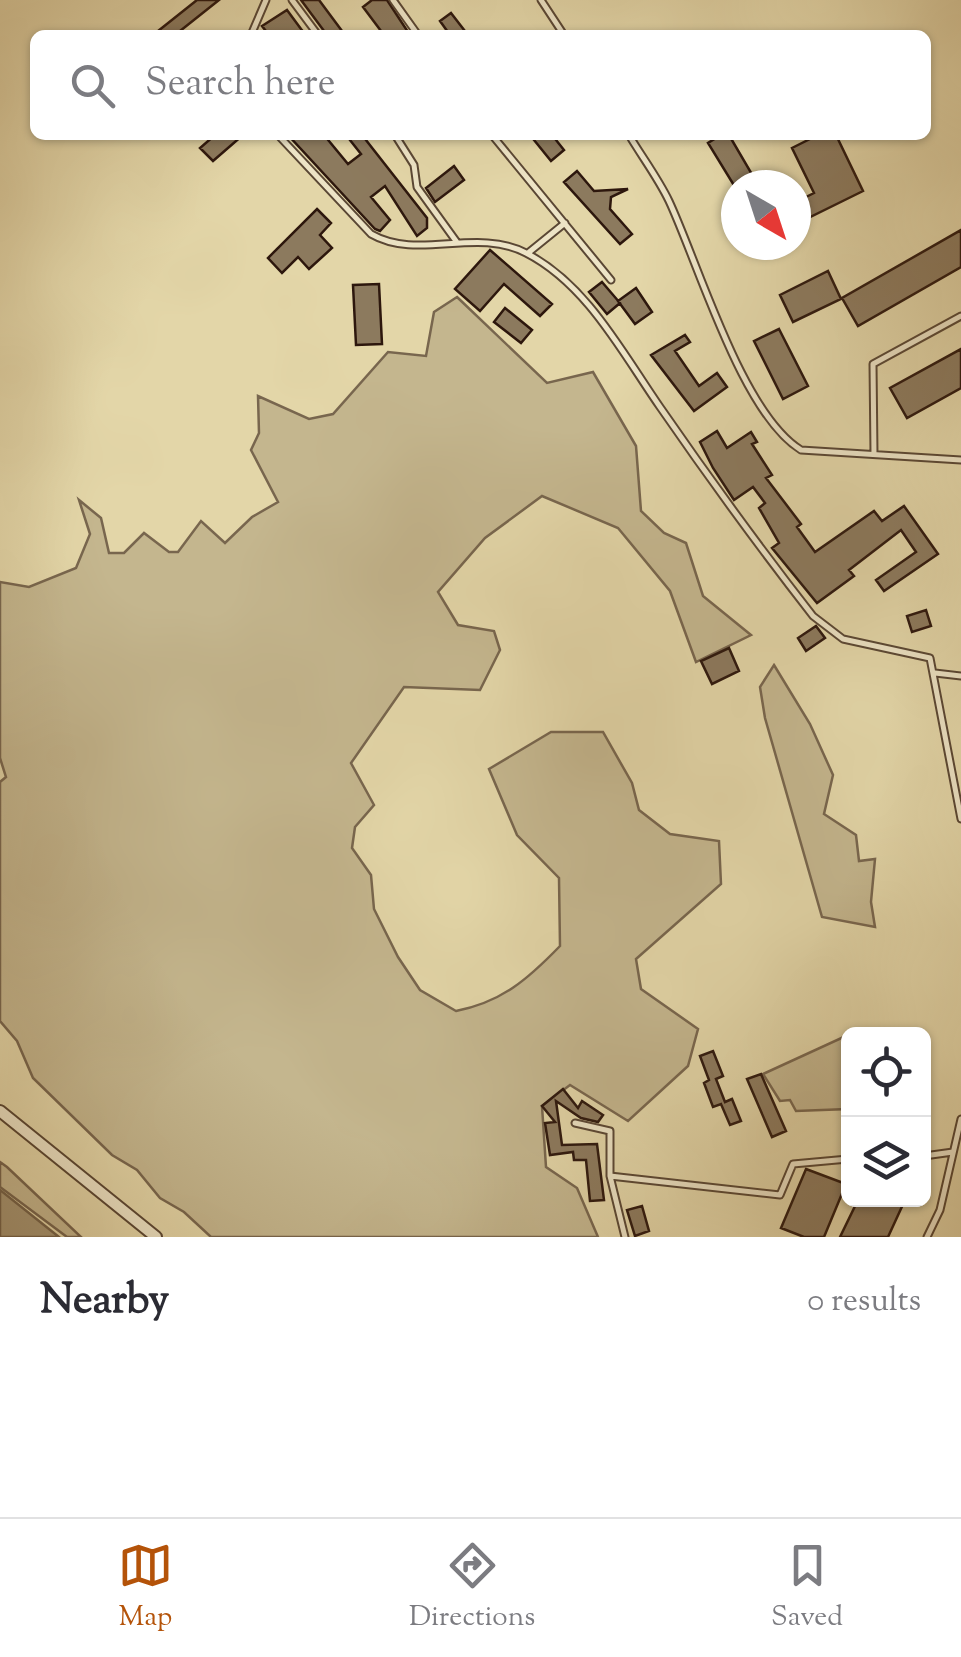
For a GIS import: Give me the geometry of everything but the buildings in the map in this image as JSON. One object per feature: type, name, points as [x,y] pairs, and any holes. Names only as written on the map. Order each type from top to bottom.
[{"type":"street","points":[[0,1112],[156,1237]]},
{"type":"lane","points":[[253,30],[266,0]]},
{"type":"lane","points":[[292,0],[314,30]]},
{"type":"lane","points":[[393,0],[414,30]]},
{"type":"lane","points":[[540,0],[561,30]]},
{"type":"lane","points":[[283,140],[371,234],[404,246],[487,242],[527,253],[588,307],[617,341],[813,616],[844,639],[930,658],[961,819]]},
{"type":"lane","points":[[398,140],[414,165],[417,186],[456,241]]},
{"type":"lane","points":[[496,140],[612,280]]},
{"type":"lane","points":[[632,140],[668,199],[720,332],[783,439],[801,450],[961,460]]},
{"type":"lane","points":[[527,253],[564,223]]},
{"type":"lane","points":[[874,454],[873,364],[961,316]]},
{"type":"lane","points":[[935,673],[961,676]]},
{"type":"lane","points":[[927,1237],[940,1210],[961,1119]]},
{"type":"lane","points":[[574,1123],[610,1131],[610,1176],[625,1237]]},
{"type":"lane","points":[[931,1155],[953,1152]]},
{"type":"lane","points":[[610,1176],[780,1195],[792,1164],[841,1160]]},
{"type":"shaded area","points":[[457,297],[547,383],[593,372],[636,446],[641,511],[664,533],[686,543],[703,596],[751,635],[696,662],[670,591],[618,528],[542,496],[485,538],[438,592],[458,625],[494,631],[500,650],[480,690],[404,687],[351,763],[374,805],[355,827],[352,848],[371,875],[374,909],[420,990],[456,1011],[487,1002],[525,979],[560,946],[559,878],[517,835],[489,769],[551,732],[603,732],[632,783],[639,810],[670,834],[719,841],[721,884],[636,959],[641,989],[698,1029],[688,1066],[628,1121],[570,1085],[542,1106],[546,1167],[577,1188],[598,1237],[211,1237],[184,1212],[160,1198],[137,1170],[112,1155],[33,1078],[17,1041],[0,1021],[0,782],[6,777],[0,758],[0,582],[29,587],[76,568],[90,534],[79,500],[101,518],[109,553],[124,553],[144,533],[169,552],[178,552],[201,521],[225,543],[252,517],[278,502],[251,450],[259,433],[258,396],[309,419],[333,414],[388,352],[426,356],[434,312]]},
{"type":"shaded area","points":[[774,665],[810,724],[833,775],[824,814],[856,835],[859,861],[875,859],[871,902],[875,927],[822,917],[765,718],[760,687]]},
{"type":"shaded area","points":[[841,1038],[841,1109],[796,1111],[790,1100],[780,1101],[763,1074]]},
{"type":"shaded area","points":[[0,1162],[81,1237],[67,1237],[0,1187]]},
{"type":"shaded area","points":[[0,1190],[59,1237],[0,1237]]}]
